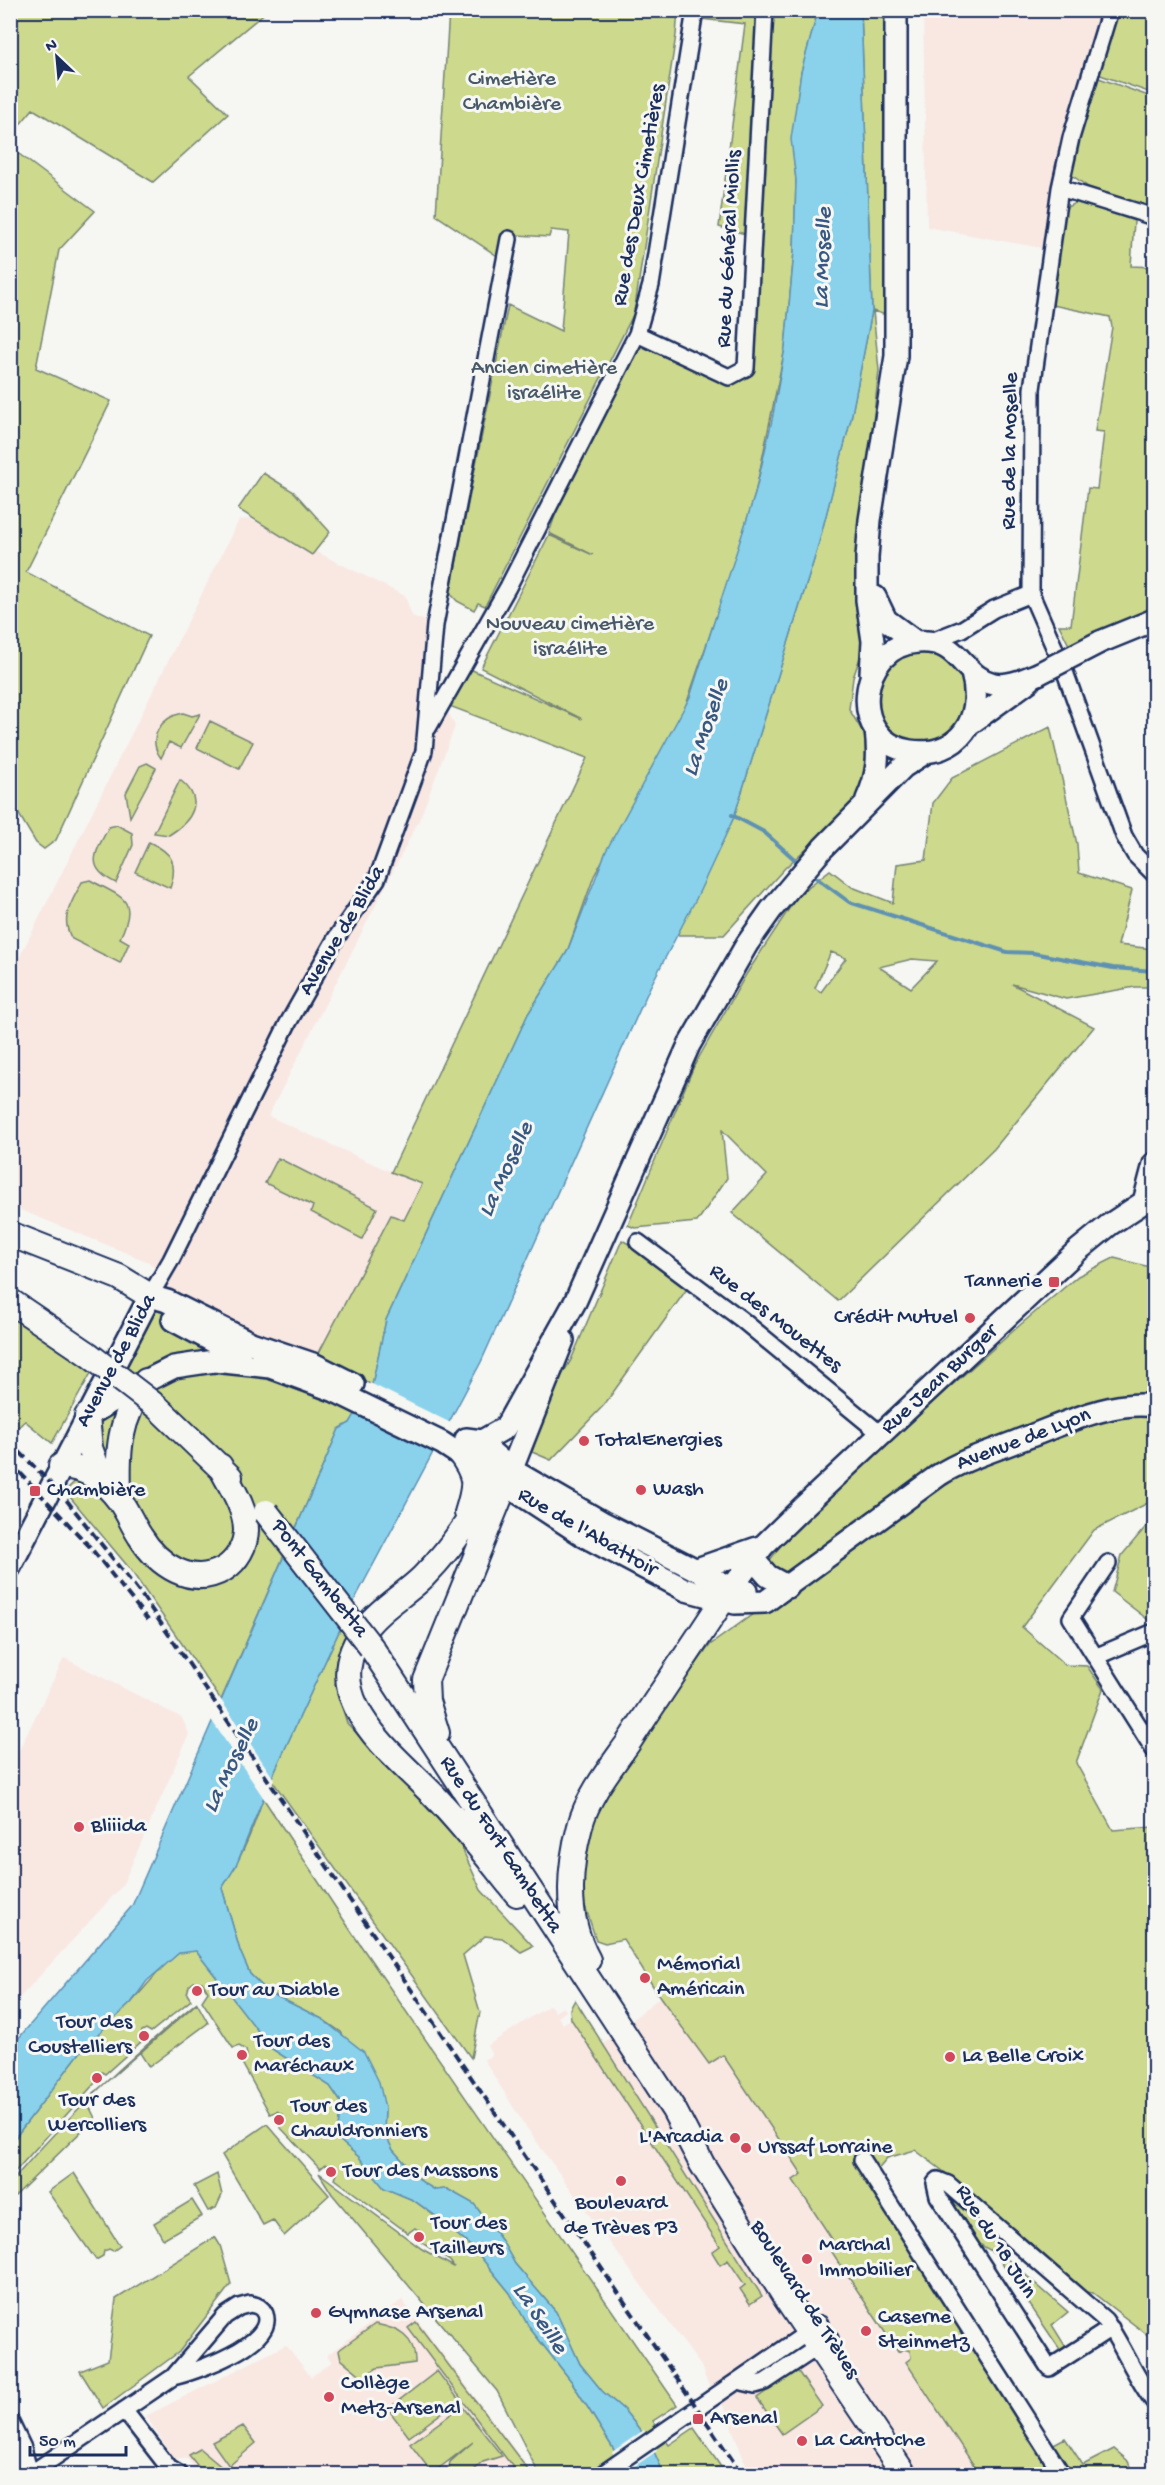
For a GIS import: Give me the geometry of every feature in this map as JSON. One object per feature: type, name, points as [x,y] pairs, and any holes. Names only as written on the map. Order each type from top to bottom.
[{"type":"main road","points":[[861,810],[875,782],[878,763],[876,730],[866,702],[871,673],[873,632],[867,600],[867,570],[870,520],[896,356],[896,10]]},
{"type":"main road","points":[[867,570],[880,613],[896,630],[922,642],[955,652],[972,674],[977,690],[976,707],[971,723]]},
{"type":"main road","points":[[582,1971],[442,1804],[369,1729],[351,1696],[347,1669],[354,1645],[369,1623],[423,1578],[463,1528],[503,1472],[554,1368],[575,1302],[689,1045],[747,944],[789,888],[823,848],[903,767],[925,753],[960,738],[971,723],[1038,675],[1100,642],[1155,620]]},
{"type":"main road","points":[[871,673],[882,658],[890,652],[922,642]]},
{"type":"main road","points":[[972,674],[995,684],[1011,684],[1038,675]]},
{"type":"main road","points":[[876,730],[898,747],[925,753]]},
{"type":"main road","name":"Rue Jean Burger","points":[[727,1595],[758,1553],[1076,1252],[1109,1225],[1149,1201],[1155,1164]]},
{"type":"main road","points":[[10,1234],[119,1277],[150,1296],[167,1301],[251,1343],[313,1364],[338,1385]]},
{"type":"main road","points":[[150,1296],[166,1317],[233,1352],[244,1363]]},
{"type":"main road","name":"Avenue de Blida","points":[[10,1567],[150,1296]]},
{"type":"main road","name":"Pont Gambetta","points":[[10,1301],[88,1354],[157,1407],[220,1466],[266,1512],[371,1647]]},
{"type":"main road","points":[[463,1528],[474,1491],[474,1477],[454,1441],[482,1441],[505,1428],[575,1302]]},
{"type":"main road","points":[[446,1760],[427,1701],[426,1680],[503,1472],[541,1360]]},
{"type":"main road","points":[[220,1466],[240,1508],[246,1536],[236,1559],[229,1566],[211,1575],[192,1576],[163,1562],[140,1537],[111,1491],[90,1448],[87,1416],[146,1380],[188,1364],[214,1361],[244,1363],[338,1385]]},
{"type":"main road","points":[[111,1491],[120,1430],[130,1405],[146,1380]]},
{"type":"main road","name":"Rue de l'Abattoir","points":[[338,1385],[454,1441],[503,1472],[697,1569],[727,1595]]},
{"type":"main road","name":"Avenue de Lyon","points":[[727,1595],[747,1605],[765,1602],[939,1474],[961,1462],[1092,1413],[1118,1407],[1155,1406]]},
{"type":"main road","points":[[61,1466],[82,1469],[111,1491]]},
{"type":"main road","name":"Rue de l'Abattoir","points":[[503,1472],[586,1538],[686,1590],[727,1595]]},
{"type":"main road","points":[[697,1569],[758,1553],[768,1576],[788,1587]]},
{"type":"main road","points":[[630,2042],[580,1946],[572,1918],[570,1879],[580,1824],[618,1758],[727,1595]]},
{"type":"main road","name":"Rue du Fort Gambetta","points":[[371,1647],[630,2042]]},
{"type":"main road","name":"Boulevard de Trèves","points":[[630,2042],[685,2128],[702,2164],[819,2336],[919,2475]]},
{"type":"main road","name":"Boulevard de Trèves","points":[[819,2336],[904,2475]]},
{"type":"main road","points":[[10,2458],[30,2474]]},
{"type":"street","name":"Rue des Deux Cimetières","points":[[427,731],[508,587],[637,334],[651,285],[694,10]]},
{"type":"street","name":"Rue du Général Miollis","points":[[637,334],[729,378],[746,368],[765,10]]},
{"type":"street","name":"Rue de la Moselle","points":[[1110,10],[1071,138],[1060,188],[1032,389],[1031,594],[1061,662],[1124,836],[1135,855],[1155,873]]},
{"type":"street","points":[[1060,188],[1155,217]]},
{"type":"street","name":"Avenue de Blida","points":[[150,1296],[171,1260],[287,1025],[336,938],[377,879],[424,751],[435,625],[509,239]]},
{"type":"street","points":[[922,642],[962,629],[994,609],[1031,594]]},
{"type":"street","name":"Rue des Mouettes","points":[[638,1242],[741,1319],[882,1435]]},
{"type":"street","points":[[1108,1563],[1071,1618],[1155,1750]]},
{"type":"street","points":[[1095,1657],[1155,1632]]},
{"type":"street","points":[[862,2160],[1062,2475]]},
{"type":"street","name":"Rue du 18 Juin","points":[[1111,2328],[1049,2368],[938,2196],[935,2183],[939,2180],[948,2184],[1105,2320],[1111,2328],[1155,2402]]},
{"type":"street","points":[[10,2421],[23,2448],[30,2474],[173,2377],[228,2313],[250,2304],[262,2310],[266,2317],[264,2325],[257,2338],[247,2346],[195,2371],[173,2377]]},
{"type":"street","points":[[604,2473],[738,2381],[819,2336]]},
{"type":"street","points":[[124,2410],[170,2468],[179,2475]]},
{"type":"shaded area","points":[[923,11],[1112,11],[1071,138],[1053,250],[927,227]]},
{"type":"shaded area","points":[[250,519],[405,596],[412,616],[435,625],[429,698],[444,704],[455,726],[420,818],[268,1116],[422,1184],[404,1220],[391,1215],[313,1364],[150,1296],[162,1277],[149,1262],[11,1206],[10,976],[239,520]]},
{"type":"shaded area","name":"Bliiida","points":[[64,1658],[182,1718],[189,1734],[122,1886],[11,2007],[11,1767]]},
{"type":"shaded area","name":"Caserne Steinmetz","points":[[660,1997],[709,2064],[723,2055],[808,2171],[832,2239],[827,2243],[898,2352],[904,2349],[910,2351],[911,2358],[906,2362],[978,2471],[983,2468],[988,2474],[753,2474],[744,2460],[725,2409],[708,2384],[701,2366],[524,2124],[484,2060],[492,2055],[487,2046],[550,2005],[555,2012],[563,2007],[566,2011],[558,2017],[563,2024],[571,2019],[593,2052]]},
{"type":"shaded area","name":"Collège Metz-Arsenal","points":[[402,2300],[533,2474],[199,2474],[187,2458],[175,2460],[146,2416],[286,2345],[311,2377],[332,2362],[327,2355]]},
{"type":"green space","points":[[11,10],[267,11],[189,76],[228,114],[153,182],[33,109],[11,135]]},
{"type":"green space","name":"Ancien cimetière israélite","points":[[449,11],[678,11],[634,313],[485,606],[478,603],[474,610],[457,601],[450,593],[508,305],[561,331],[569,232],[551,230],[549,237],[502,234],[502,259],[436,215]]},
{"type":"green space","name":"Nouveau cimetière israélite","points":[[695,11],[818,11],[801,73],[792,139],[796,180],[794,252],[785,348],[755,494],[684,711],[594,876],[567,952],[528,1014],[386,1320],[372,1385],[347,1371],[358,1412],[350,1423],[339,1429],[221,1700],[130,1569],[65,1491],[88,1464],[94,1450],[111,1368],[150,1296],[313,1364],[391,1215],[404,1220],[422,1184],[391,1172],[587,758],[444,704],[470,669],[582,719],[481,668],[549,535],[593,555],[549,533],[579,447],[637,334],[720,370],[740,368],[753,236],[719,227],[745,24],[693,18]]},
{"type":"green space","points":[[861,11],[896,11],[896,318],[873,311],[879,370],[856,570],[864,646],[853,678],[849,709],[864,734],[872,770],[857,802],[785,868],[724,935],[677,935],[734,817],[817,550],[851,418],[872,311]]},
{"type":"green space","points":[[1112,11],[1154,11],[1154,94],[1092,72]]},
{"type":"green space","points":[[1096,77],[1154,98],[1154,209],[1088,187],[1069,173],[1075,145]]},
{"type":"green space","points":[[11,148],[95,211],[59,250],[36,368],[111,401],[26,572],[149,636],[56,840],[44,849],[36,843],[11,801]]},
{"type":"green space","points":[[1079,201],[1134,221],[1131,266],[1154,267],[1154,611],[1070,647],[1059,625],[1071,625],[1088,488],[1097,489],[1104,432],[1095,431],[1112,327],[1110,317],[1052,305],[1065,208]]},
{"type":"green space","points":[[263,473],[294,492],[330,532],[312,555],[238,509]]},
{"type":"green space","points":[[922,651],[940,654],[955,664],[965,679],[968,697],[965,715],[955,730],[940,740],[922,743],[904,740],[889,730],[879,715],[876,697],[879,679],[889,664],[904,654]]},
{"type":"green space","points":[[183,713],[192,716],[200,714],[181,748],[169,742],[161,758],[155,743],[158,730],[168,719]]},
{"type":"green space","points":[[210,721],[253,742],[239,769],[197,748]]},
{"type":"green space","points":[[1050,727],[1077,844],[1079,873],[1132,890],[1118,945],[1154,949],[1154,987],[1135,987],[1066,999],[1012,984],[1094,1027],[994,1149],[838,1301],[732,1213],[767,1175],[722,1130],[727,1178],[697,1222],[635,1228],[628,1225],[694,1066],[747,973],[798,895],[830,870],[852,887],[893,903],[897,864],[926,860],[933,803],[952,778]],"holes":[[[831,952],[846,958],[821,992],[815,988]],[[912,959],[937,961],[911,988],[879,967]]]},
{"type":"green space","points":[[147,763],[156,768],[130,817],[126,793],[140,766]]},
{"type":"green space","points":[[180,780],[192,795],[193,810],[184,823],[169,835],[154,833]]},
{"type":"green space","points":[[117,825],[132,833],[133,845],[116,883],[99,872],[95,859],[109,827]]},
{"type":"green space","points":[[149,842],[164,850],[172,860],[173,872],[170,888],[135,872]]},
{"type":"green space","points":[[90,880],[119,896],[128,907],[126,925],[120,938],[129,943],[120,963],[72,939],[68,931],[67,917],[71,903],[82,882]]},
{"type":"green space","points":[[278,1158],[377,1208],[362,1239],[311,1212],[313,1206],[265,1183]]},
{"type":"green space","points":[[622,1240],[692,1282],[604,1405],[551,1460],[532,1452],[548,1399],[571,1360]]},
{"type":"green space","points":[[1114,1258],[1154,1268],[1154,1500],[1094,1530],[1022,1627],[1065,1665],[1087,1666],[1103,1689],[1076,1763],[1113,1830],[1154,1827],[1154,2340],[1093,2293],[1079,2291],[951,2177],[915,2150],[887,2158],[875,2172],[1050,2446],[1065,2438],[1083,2465],[1114,2449],[1127,2460],[1136,2474],[988,2474],[983,2468],[978,2472],[906,2362],[911,2358],[910,2351],[904,2349],[898,2352],[826,2243],[832,2239],[793,2180],[802,2174],[723,2055],[709,2064],[660,1997],[623,1939],[605,1943],[596,1940],[579,1887],[587,1828],[629,1756],[710,1645],[771,1601],[770,1560],[789,1534],[838,1486],[1020,1325],[1078,1276]]},
{"type":"green space","points":[[11,1312],[66,1351],[91,1373],[52,1443],[25,1421],[16,1429],[11,1424]]},
{"type":"green space","points":[[1154,1517],[1154,1618],[1151,1622],[1112,1592],[1122,1555]]},
{"type":"green space","points":[[347,1614],[355,1625],[335,1684],[347,1723],[459,1842],[481,1890],[533,1946],[521,1952],[502,1938],[485,1936],[463,1955],[480,2012],[471,2058],[271,1779]]},
{"type":"green space","points":[[263,1798],[359,1943],[677,2405],[653,2421],[669,2445],[694,2428],[726,2474],[664,2474],[649,2441],[624,2410],[602,2391],[580,2364],[556,2312],[515,2264],[502,2241],[474,2204],[447,2189],[435,2190],[422,2182],[393,2150],[384,2132],[385,2108],[341,2032],[322,2019],[268,1992],[250,1974],[240,1951],[222,1888],[246,1844]]},
{"type":"green space","points":[[187,1950],[196,1951],[272,2049],[330,2086],[341,2102],[337,2138],[359,2157],[384,2188],[413,2200],[475,2250],[510,2293],[529,2327],[572,2382],[629,2474],[539,2474],[497,2391],[332,2194],[319,2173],[422,2249],[454,2267],[450,2261],[422,2243],[424,2235],[415,2228],[408,2233],[335,2179],[337,2174],[334,2166],[325,2165],[320,2169],[280,2127],[284,2122],[283,2115],[277,2111],[270,2114],[242,2063],[247,2056],[246,2050],[239,2046],[233,2048],[202,2001],[208,1992],[202,1982],[194,1982],[189,1986],[187,1994],[191,2000],[151,2032],[146,2029],[142,2031],[140,2037],[142,2041],[105,2074],[102,2072],[94,2075],[95,2083],[11,2176],[11,2143],[85,2046],[131,2003],[167,1962]]},
{"type":"green space","points":[[575,2000],[762,2296],[750,2304],[740,2289],[745,2285],[728,2260],[720,2265],[712,2252],[720,2246],[571,2019],[570,2009]]},
{"type":"green space","points":[[197,2002],[103,2085],[149,2043]]},
{"type":"green space","points":[[197,2003],[208,2023],[149,2067],[140,2053]]},
{"type":"green space","points":[[86,2101],[95,2118],[11,2200],[11,2185],[18,2174]]},
{"type":"green space","points":[[267,2124],[329,2195],[284,2236],[273,2220],[263,2225],[222,2155]]},
{"type":"green space","points":[[74,2173],[120,2246],[113,2251],[109,2249],[104,2251],[103,2256],[96,2260],[48,2192]]},
{"type":"green space","points":[[217,2174],[222,2195],[216,2208],[208,2211],[194,2186]]},
{"type":"green space","points":[[945,2190],[985,2226],[998,2251],[1068,2312],[1052,2325],[1069,2352],[1063,2354],[995,2253],[972,2240],[943,2191]]},
{"type":"green space","points":[[192,2200],[202,2216],[163,2239],[154,2223]]},
{"type":"green space","points":[[215,2237],[220,2245],[231,2284],[179,2352],[103,2408],[80,2371],[108,2360],[116,2299]]},
{"type":"green space","points":[[416,2322],[531,2474],[518,2474],[408,2328]]},
{"type":"green space","points":[[375,2324],[391,2328],[404,2335],[412,2346],[415,2363],[377,2368],[363,2377],[341,2359],[339,2350]]},
{"type":"green space","points":[[797,2370],[822,2406],[782,2434],[757,2398]]},
{"type":"green space","points":[[437,2371],[459,2400],[409,2437],[388,2409]]},
{"type":"green space","points":[[462,2406],[502,2456],[483,2462],[470,2474],[448,2474],[450,2462],[473,2442],[438,2469],[440,2474],[433,2474],[410,2444]]},
{"type":"green space","points":[[243,2426],[256,2443],[229,2466],[212,2442]]},
{"type":"green space","points":[[200,2449],[224,2469],[217,2474],[204,2474],[189,2455]]},
{"type":"water","points":[[818,11],[861,11],[872,311],[851,419],[817,550],[734,817],[696,899],[650,987],[481,1362],[347,1614],[271,1779],[236,1866],[222,1888],[240,1951],[250,1974],[268,1992],[322,2019],[364,2052],[379,2082],[385,2108],[384,2132],[393,2150],[422,2182],[435,2190],[447,2189],[474,2204],[502,2241],[515,2264],[556,2312],[580,2364],[602,2391],[624,2410],[649,2441],[664,2474],[629,2474],[572,2382],[529,2327],[510,2293],[475,2250],[436,2216],[413,2200],[384,2188],[359,2157],[337,2138],[341,2102],[330,2086],[272,2049],[196,1951],[179,1953],[147,1981],[131,2003],[85,2046],[11,2143],[11,2047],[132,1906],[339,1429],[350,1423],[372,1385],[386,1320],[528,1014],[567,952],[606,851],[690,697],[755,494],[772,420],[785,348],[794,252],[796,180],[791,139],[801,72]]},
{"type":"pier","points":[[370,1383],[451,1423],[436,1451],[356,1411]]},
{"type":"pier","points":[[219,1697],[274,1779],[265,1800],[210,1718]]},
{"type":"pier","points":[[644,2430],[657,2451],[625,2473],[612,2452]]},
{"type":"waterway","points":[[732,815],[764,832],[801,865]]},
{"type":"waterway","points":[[811,874],[849,902],[1007,952],[1033,953],[1113,968],[1154,971]]},
{"type":"railway","points":[[10,1442],[64,1497],[143,1597],[742,2474]]},
{"type":"railway","points":[[10,1462],[90,1547],[148,1620]]},
{"type":"place","name":"Tannerie","points":[[1054,1282]]},
{"type":"place","name":"Crédit Mutuel","points":[[970,1318]]},
{"type":"place","name":"TotalEnergies","points":[[584,1441]]},
{"type":"place","name":"Wash","points":[[641,1490]]},
{"type":"place","name":"Chambière","points":[[35,1491]]},
{"type":"place","name":"Bliiida","points":[[79,1827]]},
{"type":"place","name":"Mémorial Américain","points":[[645,1978]]},
{"type":"place","name":"Tour au Diable","points":[[197,1991]]},
{"type":"place","name":"Tour des Coustelliers","points":[[144,2036]]},
{"type":"place","name":"Tour des Maréchaux","points":[[242,2055]]},
{"type":"place","name":"La Belle Croix","points":[[950,2057]]},
{"type":"place","name":"Tour des Wercolliers","points":[[97,2078]]},
{"type":"place","name":"Tour des Chauldronniers","points":[[279,2120]]},
{"type":"place","name":"L'Arcadia","points":[[735,2138]]},
{"type":"place","name":"Urssaf Lorraine","points":[[746,2148]]},
{"type":"place","name":"Tour des Massons","points":[[331,2172]]},
{"type":"place","name":"Boulevard de Trèves P3","points":[[621,2181]]},
{"type":"place","name":"Tour des Tailleurs","points":[[419,2237]]},
{"type":"place","name":"Marchal Immobilier","points":[[807,2259]]},
{"type":"place","name":"Gymnase Arsenal","points":[[316,2313]]},
{"type":"place","name":"Caserne Steinmetz","points":[[866,2331]]},
{"type":"place","name":"Collège Metz-Arsenal","points":[[329,2397]]},
{"type":"place","name":"Arsenal","points":[[698,2419]]},
{"type":"place","name":"La Cantoche","points":[[802,2441]]},
{"type":"park label","name":"Cimetière Chambière","points":[[512,92]]},
{"type":"water label","name":"La Moselle","points":[[824,258]]},
{"type":"water label","name":"La Moselle","points":[[707,728]]},
{"type":"water label","name":"La Moselle","points":[[507,1170]]},
{"type":"water label","name":"La Moselle","points":[[232,1766]]},
{"type":"water label","name":"La Seille","points":[[539,2319]]}]
